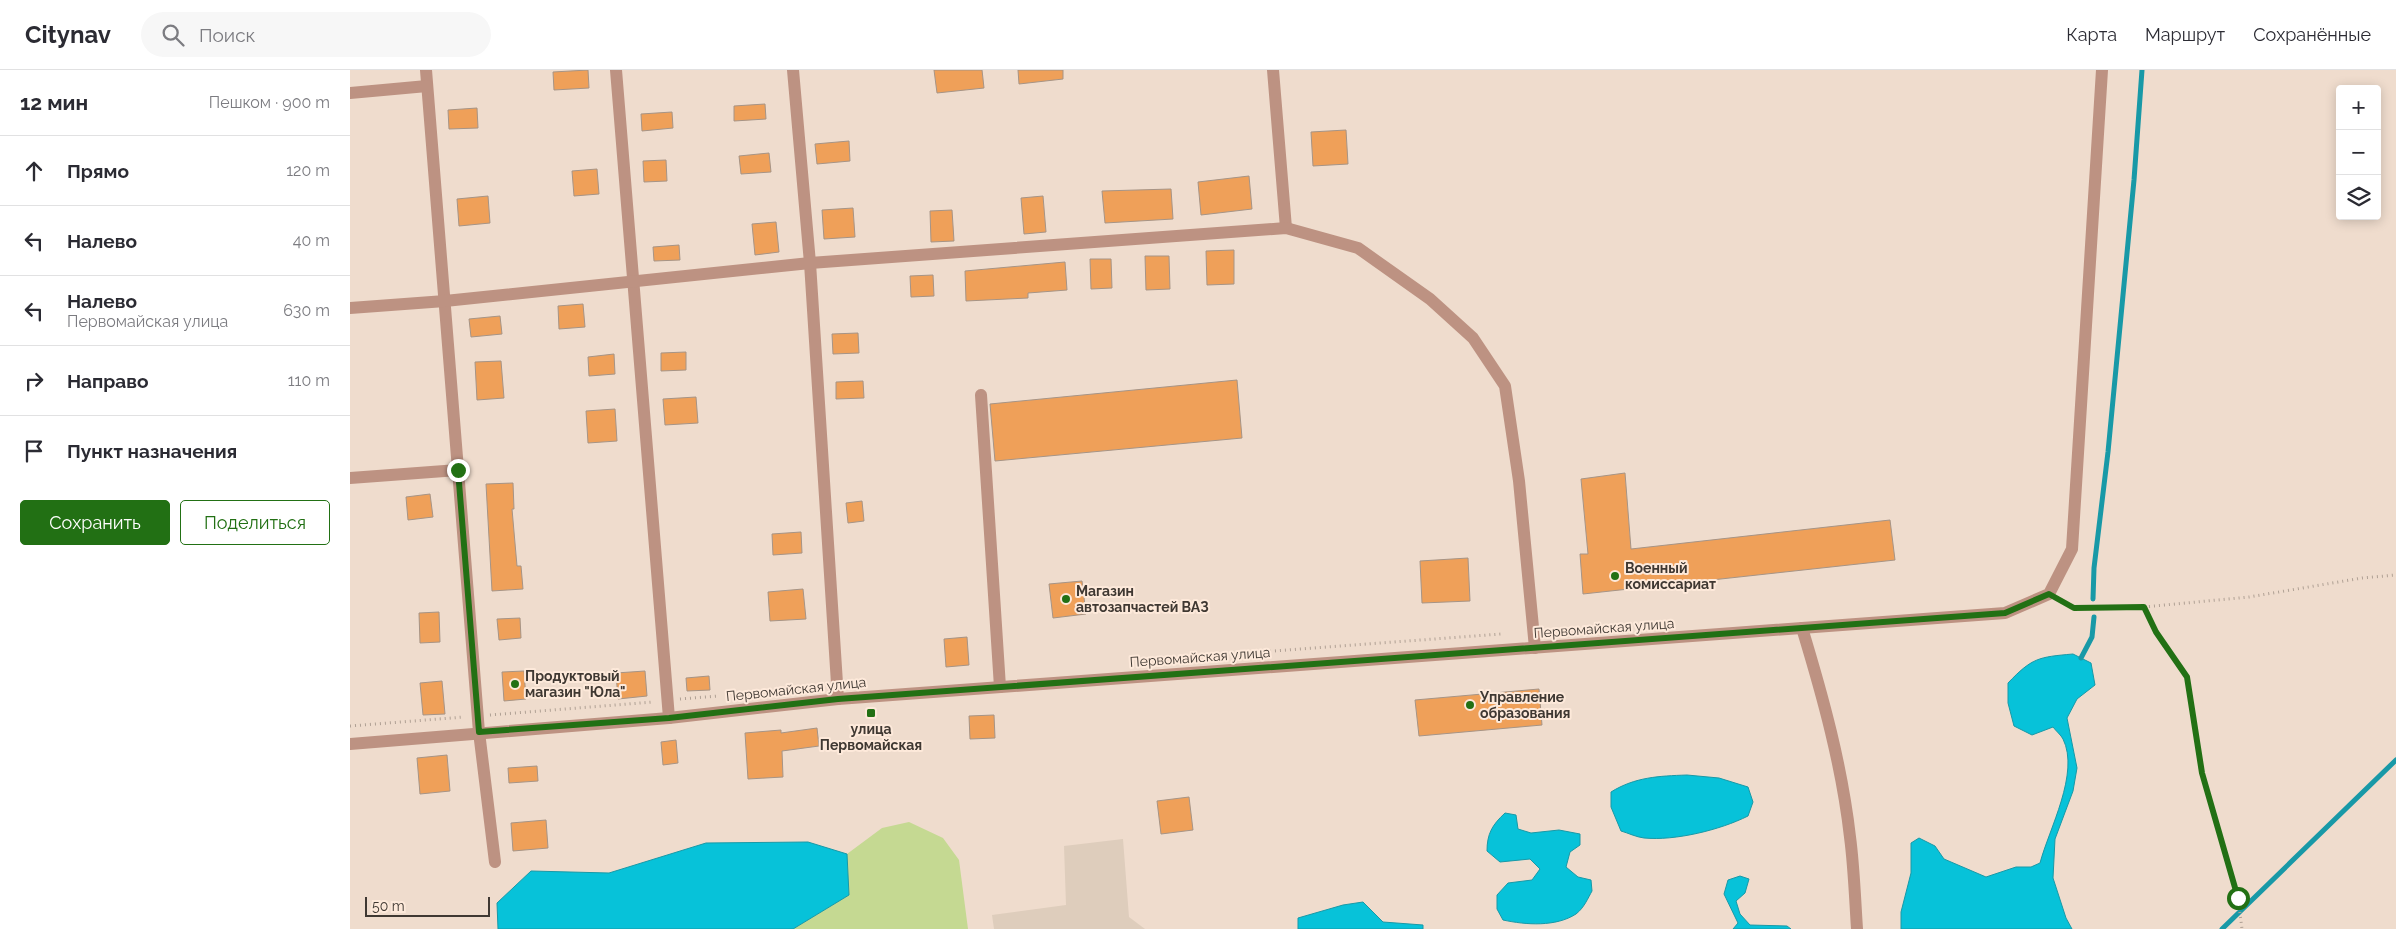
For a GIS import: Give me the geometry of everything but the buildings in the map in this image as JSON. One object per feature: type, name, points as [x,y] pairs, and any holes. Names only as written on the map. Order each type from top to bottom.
[{"type":"street","points":[[426,70],[479,732],[495,862]]},
{"type":"street","points":[[616,70],[669,718]]},
{"type":"street","points":[[793,70],[810,263],[838,699]]},
{"type":"street","points":[[1273,70],[1286,228]]},
{"type":"street","points":[[2049,594],[2072,549],[2102,70]]},
{"type":"street","points":[[350,93],[427,86]]},
{"type":"street","points":[[350,308],[445,301],[810,263],[1286,228],[1358,248],[1430,299],[1473,338],[1505,386],[1518,481],[1535,648]]},
{"type":"street","points":[[981,395],[1000,687]]},
{"type":"street","points":[[350,478],[458,470]]},
{"type":"street","name":"Первомайская улица","points":[[350,744],[669,718],[838,699],[2005,613],[2049,594]]},
{"type":"street","points":[[1802,628],[1827,709],[1838,764],[1850,838],[1857,929]]},
{"type":"path","points":[[2049,594],[2074,608],[2144,607],[2248,597],[2362,578],[2396,575]]},
{"type":"path","points":[[2144,607],[2156,632],[2187,677],[2202,773],[2239,904],[2242,929]]},
{"type":"shaded area","points":[[1123,839],[1129,917],[1145,929],[994,929],[992,915],[1066,905],[1064,846]]},
{"type":"green space","points":[[909,822],[943,838],[959,860],[968,929],[793,929],[849,895],[847,854],[882,828]]},
{"type":"water","points":[[2073,654],[2091,663],[2095,685],[2077,699],[2067,718],[2077,768],[2073,791],[2055,839],[2053,878],[2066,918],[2072,929],[1901,929],[1901,912],[1911,873],[1911,843],[1919,838],[1935,846],[1944,859],[1986,877],[2016,867],[2031,867],[2040,863],[2066,784],[2067,753],[2063,739],[2053,727],[2032,735],[2014,726],[2008,703],[2008,683],[2023,668],[2036,660],[2051,656]]},
{"type":"water","points":[[1687,775],[1719,778],[1748,787],[1753,802],[1748,816],[1711,830],[1669,838],[1644,838],[1621,831],[1611,807],[1611,792],[1638,780]]},
{"type":"water","points":[[1505,813],[1516,815],[1518,829],[1531,833],[1559,830],[1580,834],[1580,845],[1570,852],[1566,867],[1578,877],[1591,880],[1592,891],[1579,912],[1559,921],[1541,924],[1503,920],[1497,909],[1497,895],[1508,883],[1532,880],[1540,869],[1530,859],[1500,862],[1487,851],[1491,830]]},
{"type":"water","points":[[808,842],[847,854],[849,895],[793,929],[498,929],[497,903],[531,871],[609,873],[706,843]]},
{"type":"water","points":[[1740,876],[1749,879],[1745,893],[1736,901],[1740,914],[1750,925],[1787,926],[1791,929],[1733,929],[1738,923],[1724,894],[1728,880]]},
{"type":"water","points":[[1363,902],[1383,922],[1423,925],[1423,929],[1298,929],[1298,918],[1343,905]]},
{"type":"waterway","points":[[2093,599],[2094,568],[2108,452],[2134,180],[2142,70]]},
{"type":"waterway","points":[[2081,658],[2092,637],[2094,617]]},
{"type":"waterway","points":[[2222,929],[2396,760]]},
{"type":"place","name":"Военный комиссариат","points":[[1615,576]]},
{"type":"place","name":"Магазин автозапчастей ВАЗ","points":[[1066,599]]},
{"type":"place","name":"Продуктовый магазин \"Юла\"","points":[[515,684]]},
{"type":"place","name":"Управление образования","points":[[1470,705]]},
{"type":"place","name":"улица Первомайская","points":[[871,713]]},
{"type":"route","points":[[458,470],[479,732],[669,718],[838,699],[2005,613],[2049,594],[2074,608],[2144,607],[2156,632],[2187,677],[2198,735],[2202,773],[2238,898]]}]
